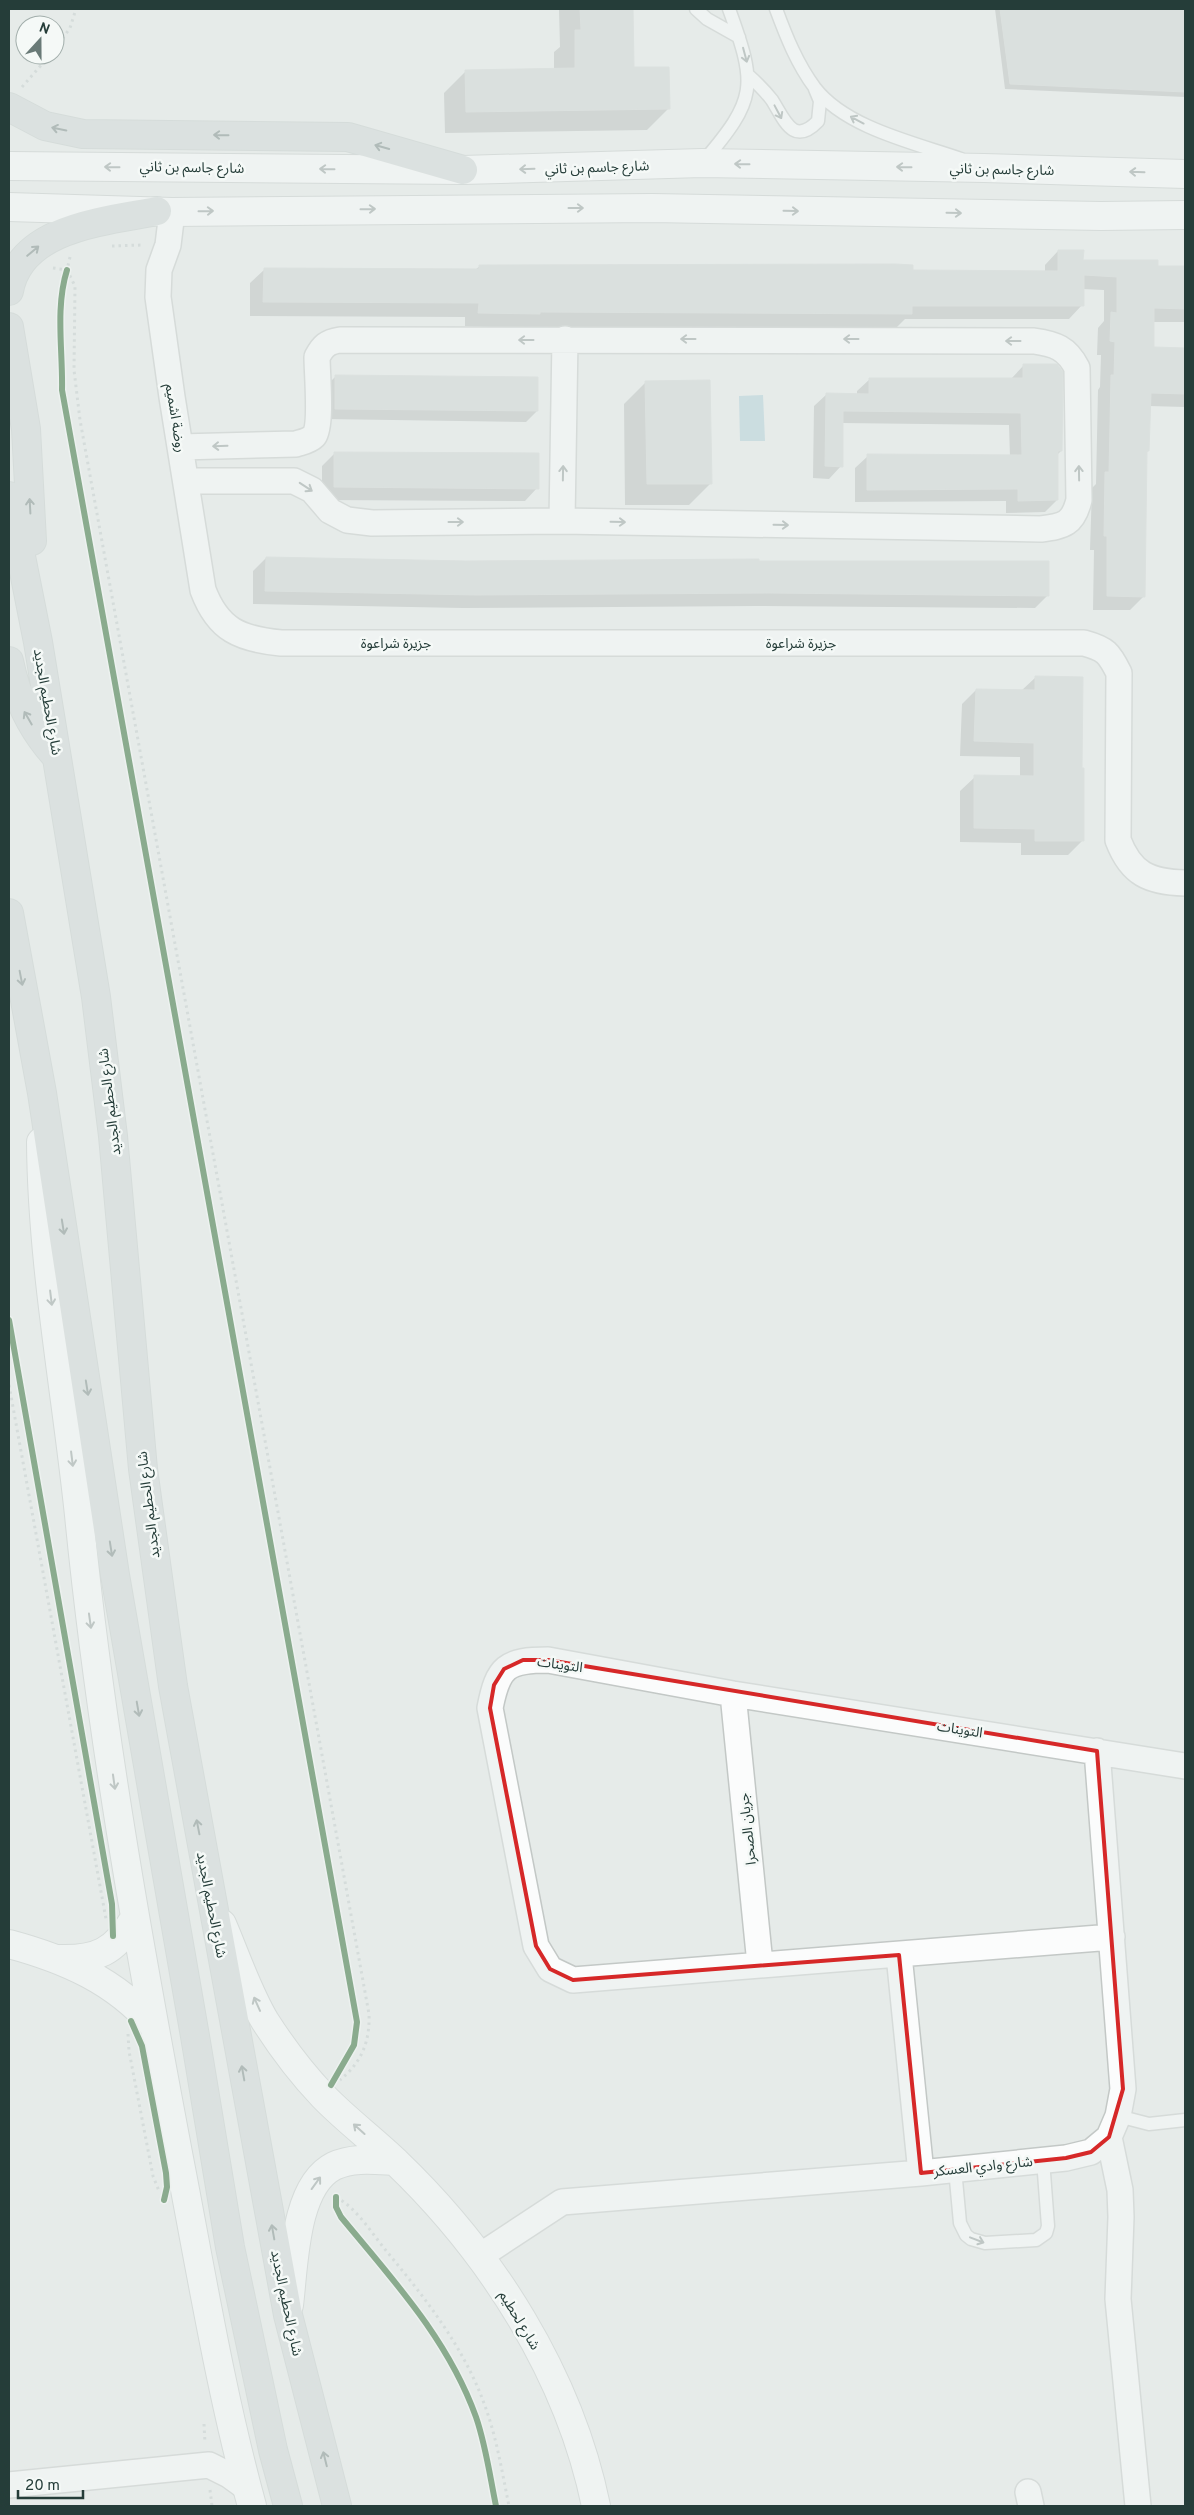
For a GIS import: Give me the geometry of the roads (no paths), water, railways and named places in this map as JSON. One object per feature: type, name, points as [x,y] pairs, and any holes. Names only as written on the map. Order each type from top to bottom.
[{"type":"main road","points":[[14,99],[45,126],[83,134],[348,137],[463,170]]},
{"type":"main road","points":[[9,291],[17,268],[31,251],[46,241],[75,228],[165,211]]},
{"type":"main road","points":[[9,327],[26,429],[38,642]]},
{"type":"main road","name":"شارع الحطيم الجديد","points":[[9,496],[38,642],[105,1067],[138,1425],[152,1541],[173,1686],[288,2314],[337,2506]]},
{"type":"main road","points":[[9,661],[12,677],[24,712],[57,757]]},
{"type":"main road","points":[[9,913],[42,1092],[115,1575],[230,2247],[273,2450],[288,2506]]},
{"type":"street","name":"شارع جاسم بن ثاني","points":[[9,166],[463,170],[702,164],[984,168],[1185,174]]},
{"type":"street","points":[[9,208],[165,211],[652,208],[1101,216],[1185,215]]},
{"type":"street","name":"روضة اشميم","points":[[165,211],[168,245],[159,270],[158,298],[203,590],[209,606],[219,621]]},
{"type":"street","points":[[180,447],[296,444],[308,440],[315,434],[317,423],[317,357],[322,348],[329,342],[349,340],[1034,341],[1061,347],[1071,355],[1077,368],[1079,500],[1071,520],[1060,526],[1041,529],[562,521],[372,523],[347,520],[330,511],[312,490],[294,481],[186,481]]},
{"type":"street","points":[[562,521],[565,340]]},
{"type":"street","name":"جزيرة شراعوة","points":[[219,621],[232,630],[248,637],[281,643],[1084,643],[1097,646],[1109,654],[1119,673],[1118,840],[1125,857],[1135,870],[1152,879],[1185,882]]},
{"type":"street","points":[[42,1092],[41,1188],[48,1273],[78,1512],[118,1942],[102,1954],[83,1960],[60,1959]]},
{"type":"street","name":"التوينات","points":[[1112,1937],[574,1980],[550,1969],[536,1946],[490,1708],[494,1685],[504,1669],[523,1660],[548,1660],[733,1694],[1185,1766]]},
{"type":"street","name":"جريان الصحرا","points":[[733,1694],[760,1964]]},
{"type":"street","points":[[1097,1751],[1123,2089],[1113,2126],[1120,2190],[1118,2298],[1138,2506]]},
{"type":"street","name":"شارع لحطيم","points":[[212,1903],[269,2026],[322,2095],[396,2161],[439,2205],[480,2256],[528,2328],[574,2427],[596,2506]]},
{"type":"street","points":[[117,1919],[249,2497]]},
{"type":"street","points":[[9,1944],[60,1959],[110,1985],[130,2001],[142,2027]]},
{"type":"street","points":[[899,1955],[921,2173]]},
{"type":"street","name":"شارع وادي العسكر","points":[[480,2256],[562,2202],[921,2173],[1066,2158],[1091,2152],[1113,2126]]},
{"type":"street","points":[[288,2314],[296,2244],[303,2210],[312,2188],[322,2175],[334,2166],[350,2161],[396,2161]]},
{"type":"street","points":[[210,2474],[234,2430]]},
{"type":"street","points":[[9,2485],[229,2474],[249,2497]]},
{"type":"lane","points":[[696,9],[707,19],[739,37]]},
{"type":"lane","points":[[702,164],[732,128],[744,103],[748,75],[745,53],[729,9]]},
{"type":"lane","points":[[748,75],[766,93],[783,122],[791,129],[801,132],[811,129],[818,121],[821,111],[815,88],[787,39],[776,9]]},
{"type":"lane","points":[[815,88],[833,106],[868,126],[984,168]]},
{"type":"lane","points":[[1113,2126],[1185,2120]]},
{"type":"lane","points":[[956,2169],[960,2223],[966,2235],[978,2242],[985,2243],[1036,2240],[1046,2233],[1048,2226],[1042,2160]]},
{"type":"water","points":[[763,395],[765,441],[740,441],[739,396]]}]
